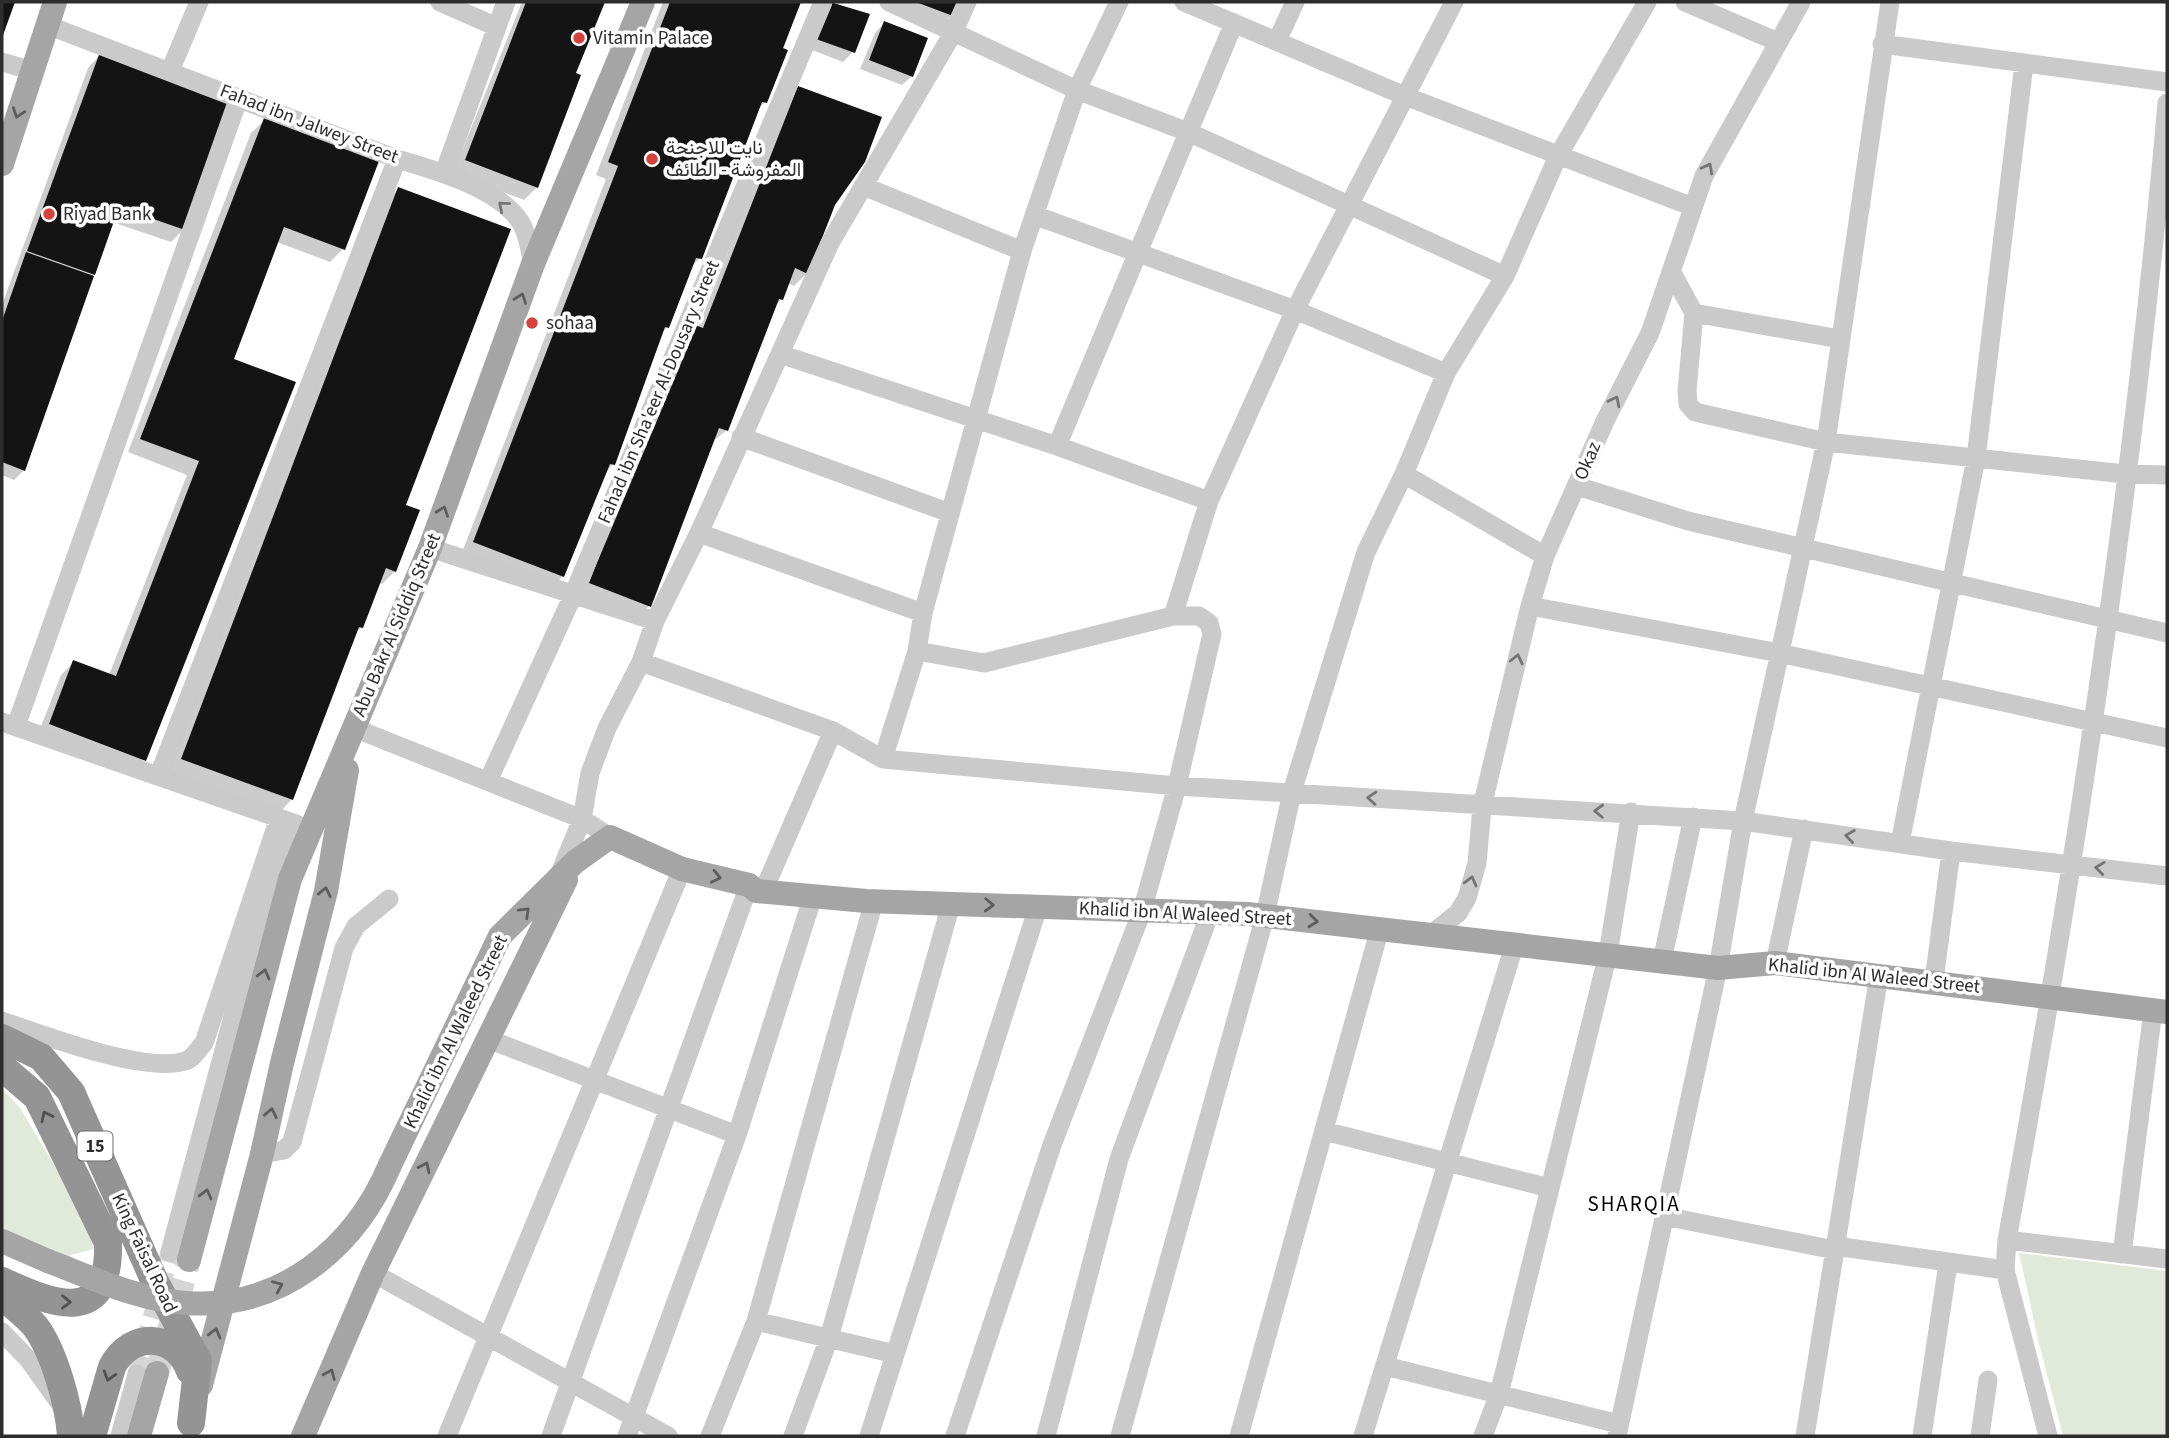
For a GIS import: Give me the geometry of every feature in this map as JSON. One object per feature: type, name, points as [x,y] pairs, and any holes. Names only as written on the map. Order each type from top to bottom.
[{"type":"highway","name":"King Faisal Road","points":[[2,1038],[41,1056],[71,1092],[155,1282],[198,1361],[189,1429]]},
{"type":"highway","points":[[2,1067],[37,1097],[108,1243],[108,1265],[99,1291],[80,1302],[44,1301],[2,1281]]},
{"type":"highway","points":[[2,1296],[35,1326],[52,1362],[70,1426]]},
{"type":"highway","points":[[92,1436],[116,1358],[132,1344],[153,1340],[174,1347],[187,1363],[191,1373],[189,1429]]},
{"type":"main road","name":"Abu Bakr Al Siddiq Street","points":[[179,1256],[290,879],[430,548],[533,264],[643,2]]},
{"type":"main road","points":[[2,164],[51,13]]},
{"type":"main road","points":[[189,1429],[262,1154],[326,891],[354,728]]},
{"type":"main road","name":"Khalid ibn Al Waleed Street","points":[[2,1241],[136,1294],[187,1303],[244,1298],[281,1286],[313,1268],[362,1220],[500,936],[567,870],[610,837],[682,869],[756,888],[813,896],[874,901],[1265,916],[1718,968],[1775,963],[2160,1011]]},
{"type":"main road","points":[[303,1436],[373,1273],[488,1039],[567,870]]},
{"type":"main road","points":[[139,1436],[147,1374]]},
{"type":"street","points":[[170,71],[199,2]]},
{"type":"street","points":[[440,2],[497,27]]},
{"type":"street","points":[[444,173],[506,2]]},
{"type":"street","name":"Fahad ibn Sha'eer Al-Dousary Street","points":[[489,779],[574,593],[823,2]]},
{"type":"street","points":[[889,2],[1077,90],[1188,132],[1505,276]]},
{"type":"street","points":[[567,870],[582,819],[590,773],[607,728],[641,662],[655,621],[699,533],[830,243],[953,33],[967,2]]},
{"type":"street","points":[[883,759],[916,651],[923,613],[1022,251],[1077,90],[1119,2]]},
{"type":"street","points":[[1184,2],[1211,7],[1234,23],[1405,96],[1693,207]]},
{"type":"street","points":[[1277,41],[1295,2]]},
{"type":"street","points":[[1173,616],[1209,501],[1295,310],[1454,2]]},
{"type":"street","points":[[1120,1436],[1265,916],[1292,792],[1366,552],[1404,474],[1446,373],[1505,276],[1558,156],[1647,2]]},
{"type":"street","points":[[1685,2],[1778,42]]},
{"type":"street","name":"Okaz","points":[[1432,934],[1458,913],[1467,898],[1476,863],[1482,807],[1530,606],[1545,556],[1605,421],[1650,333],[1704,176],[1801,2]]},
{"type":"street","points":[[1385,1366],[1499,1394],[1618,1430],[1718,968],[1743,821],[1826,442],[1890,2]]},
{"type":"street","name":"Fahad ibn Jalwey Street","points":[[51,13],[170,71],[397,159],[444,173],[502,202],[521,223],[533,264]]},
{"type":"street","points":[[1057,446],[1234,23]]},
{"type":"street","points":[[1882,44],[2167,82]]},
{"type":"street","points":[[2,62],[33,71]]},
{"type":"street","points":[[1900,843],[1976,458],[2024,64]]},
{"type":"street","points":[[179,1256],[255,934],[296,824],[9,724],[239,97]]},
{"type":"street","points":[[2048,1436],[2005,1270],[2007,1240],[2052,998],[2107,617],[2162,214],[2167,103]]},
{"type":"street","points":[[159,775],[397,159]]},
{"type":"street","points":[[863,186],[1022,251]]},
{"type":"street","points":[[1034,215],[1295,310],[1446,373]]},
{"type":"street","points":[[1671,271],[1694,313],[1687,391],[1688,404],[1695,412],[1826,442],[2125,474],[2167,475]]},
{"type":"street","points":[[1694,313],[1840,339]]},
{"type":"street","points":[[780,354],[1057,446],[1209,501]]},
{"type":"street","points":[[741,437],[950,513]]},
{"type":"street","points":[[1404,474],[1545,556]]},
{"type":"street","points":[[1577,486],[1688,521],[2167,633]]},
{"type":"street","points":[[699,533],[923,613]]},
{"type":"street","points":[[430,548],[655,621]]},
{"type":"street","points":[[1530,606],[1779,653],[2167,738]]},
{"type":"street","points":[[916,651],[984,663],[1173,616],[1199,616],[1209,622],[1212,634],[1177,786],[1142,911],[1052,1145],[955,1436]]},
{"type":"street","points":[[641,662],[833,731],[883,759],[1177,786],[1482,807],[1632,812],[1743,821],[2167,876]]},
{"type":"street","points":[[354,728],[489,779],[582,819],[610,837]]},
{"type":"street","points":[[551,1436],[668,1108],[756,888],[833,731]]},
{"type":"street","points":[[1483,1436],[1499,1394],[1608,954],[1632,812]]},
{"type":"street","points":[[1662,961],[1693,817]]},
{"type":"street","points":[[2,1021],[140,1062],[173,1064],[189,1060],[204,1043],[279,818]]},
{"type":"street","points":[[1775,963],[1804,830]]},
{"type":"street","points":[[1934,981],[1951,850]]},
{"type":"street","points":[[447,1436],[682,869]]},
{"type":"street","points":[[626,1436],[737,1135],[813,896]]},
{"type":"street","points":[[262,1154],[284,1150],[292,1142],[344,948],[356,926],[389,899]]},
{"type":"street","points":[[710,1436],[756,1321],[874,901]]},
{"type":"street","points":[[793,1436],[829,1338],[951,904]]},
{"type":"street","points":[[869,1436],[1038,907]]},
{"type":"street","points":[[1046,1436],[1119,1158],[1210,913]]},
{"type":"street","points":[[1239,1436],[1380,928]]},
{"type":"street","points":[[1363,1436],[1515,943]]},
{"type":"street","points":[[1805,1436],[1879,975]]},
{"type":"street","points":[[2122,1254],[2160,1011]]},
{"type":"street","points":[[488,1039],[737,1135]]},
{"type":"street","points":[[1324,1131],[1550,1188]]},
{"type":"street","points":[[1664,1216],[1835,1248],[2005,1270]]},
{"type":"street","points":[[2007,1240],[2167,1259]]},
{"type":"street","points":[[1922,1436],[1948,1264]]},
{"type":"street","points":[[373,1273],[668,1436]]},
{"type":"street","points":[[756,1321],[895,1354]]},
{"type":"street","points":[[2,1332],[29,1360],[70,1426]]},
{"type":"street","points":[[120,1436],[147,1374]]},
{"type":"street","points":[[1980,1436],[1988,1380]]},
{"type":"shaded area","points":[[2,1088],[20,1108],[91,1227],[93,1249],[68,1256],[2,1229]]},
{"type":"shaded area","points":[[2019,1253],[2167,1271],[2167,1436],[2063,1436]]},
{"type":"building","points":[[2,2],[15,2],[2,38]]},
{"type":"building","points":[[526,2],[605,2],[576,73],[581,75],[538,188],[465,160]]},
{"type":"building","points":[[670,2],[801,2],[783,48],[788,50],[767,103],[762,102],[702,259],[696,258],[669,328],[665,327],[615,465],[610,464],[564,577],[473,542],[618,166],[608,162]]},
{"type":"building","points":[[830,2],[870,14],[855,53],[816,39]]},
{"type":"building","points":[[916,2],[959,2],[953,16]]},
{"type":"building","points":[[884,21],[928,38],[913,77],[869,60]]},
{"type":"building","points":[[100,52],[232,99],[185,230],[119,207],[95,275],[27,251]]},
{"type":"building","points":[[798,86],[882,117],[865,162],[835,205],[808,274],[795,268],[783,300],[779,299],[728,431],[719,428],[651,607],[589,583],[690,323],[703,328]]},
{"type":"building","points":[[264,118],[379,161],[345,250],[284,227],[234,359],[296,382],[146,761],[49,724],[73,660],[116,676],[199,461],[140,439]]},
{"type":"building","points":[[398,187],[511,229],[406,505],[420,510],[396,572],[386,568],[363,628],[359,627],[293,800],[181,759]]},
{"type":"building","points":[[26,252],[94,276],[25,471],[2,462],[2,321]]},
{"type":"tunnel","points":[[137,1374],[170,1252]]},
{"type":"tunnel","points":[[157,1373],[189,1260]]},
{"type":"place","name":"Vitamin Palace","points":[[579,38]]},
{"type":"place","name":"نايت للاجنحة المفروشة - الطائف","points":[[652,159]]},
{"type":"place","name":"Riyad Bank","points":[[49,214]]},
{"type":"place","name":"sohaa","points":[[532,323]]},
{"type":"district","name":"SHARQIA","points":[[1634,1204]]}]
